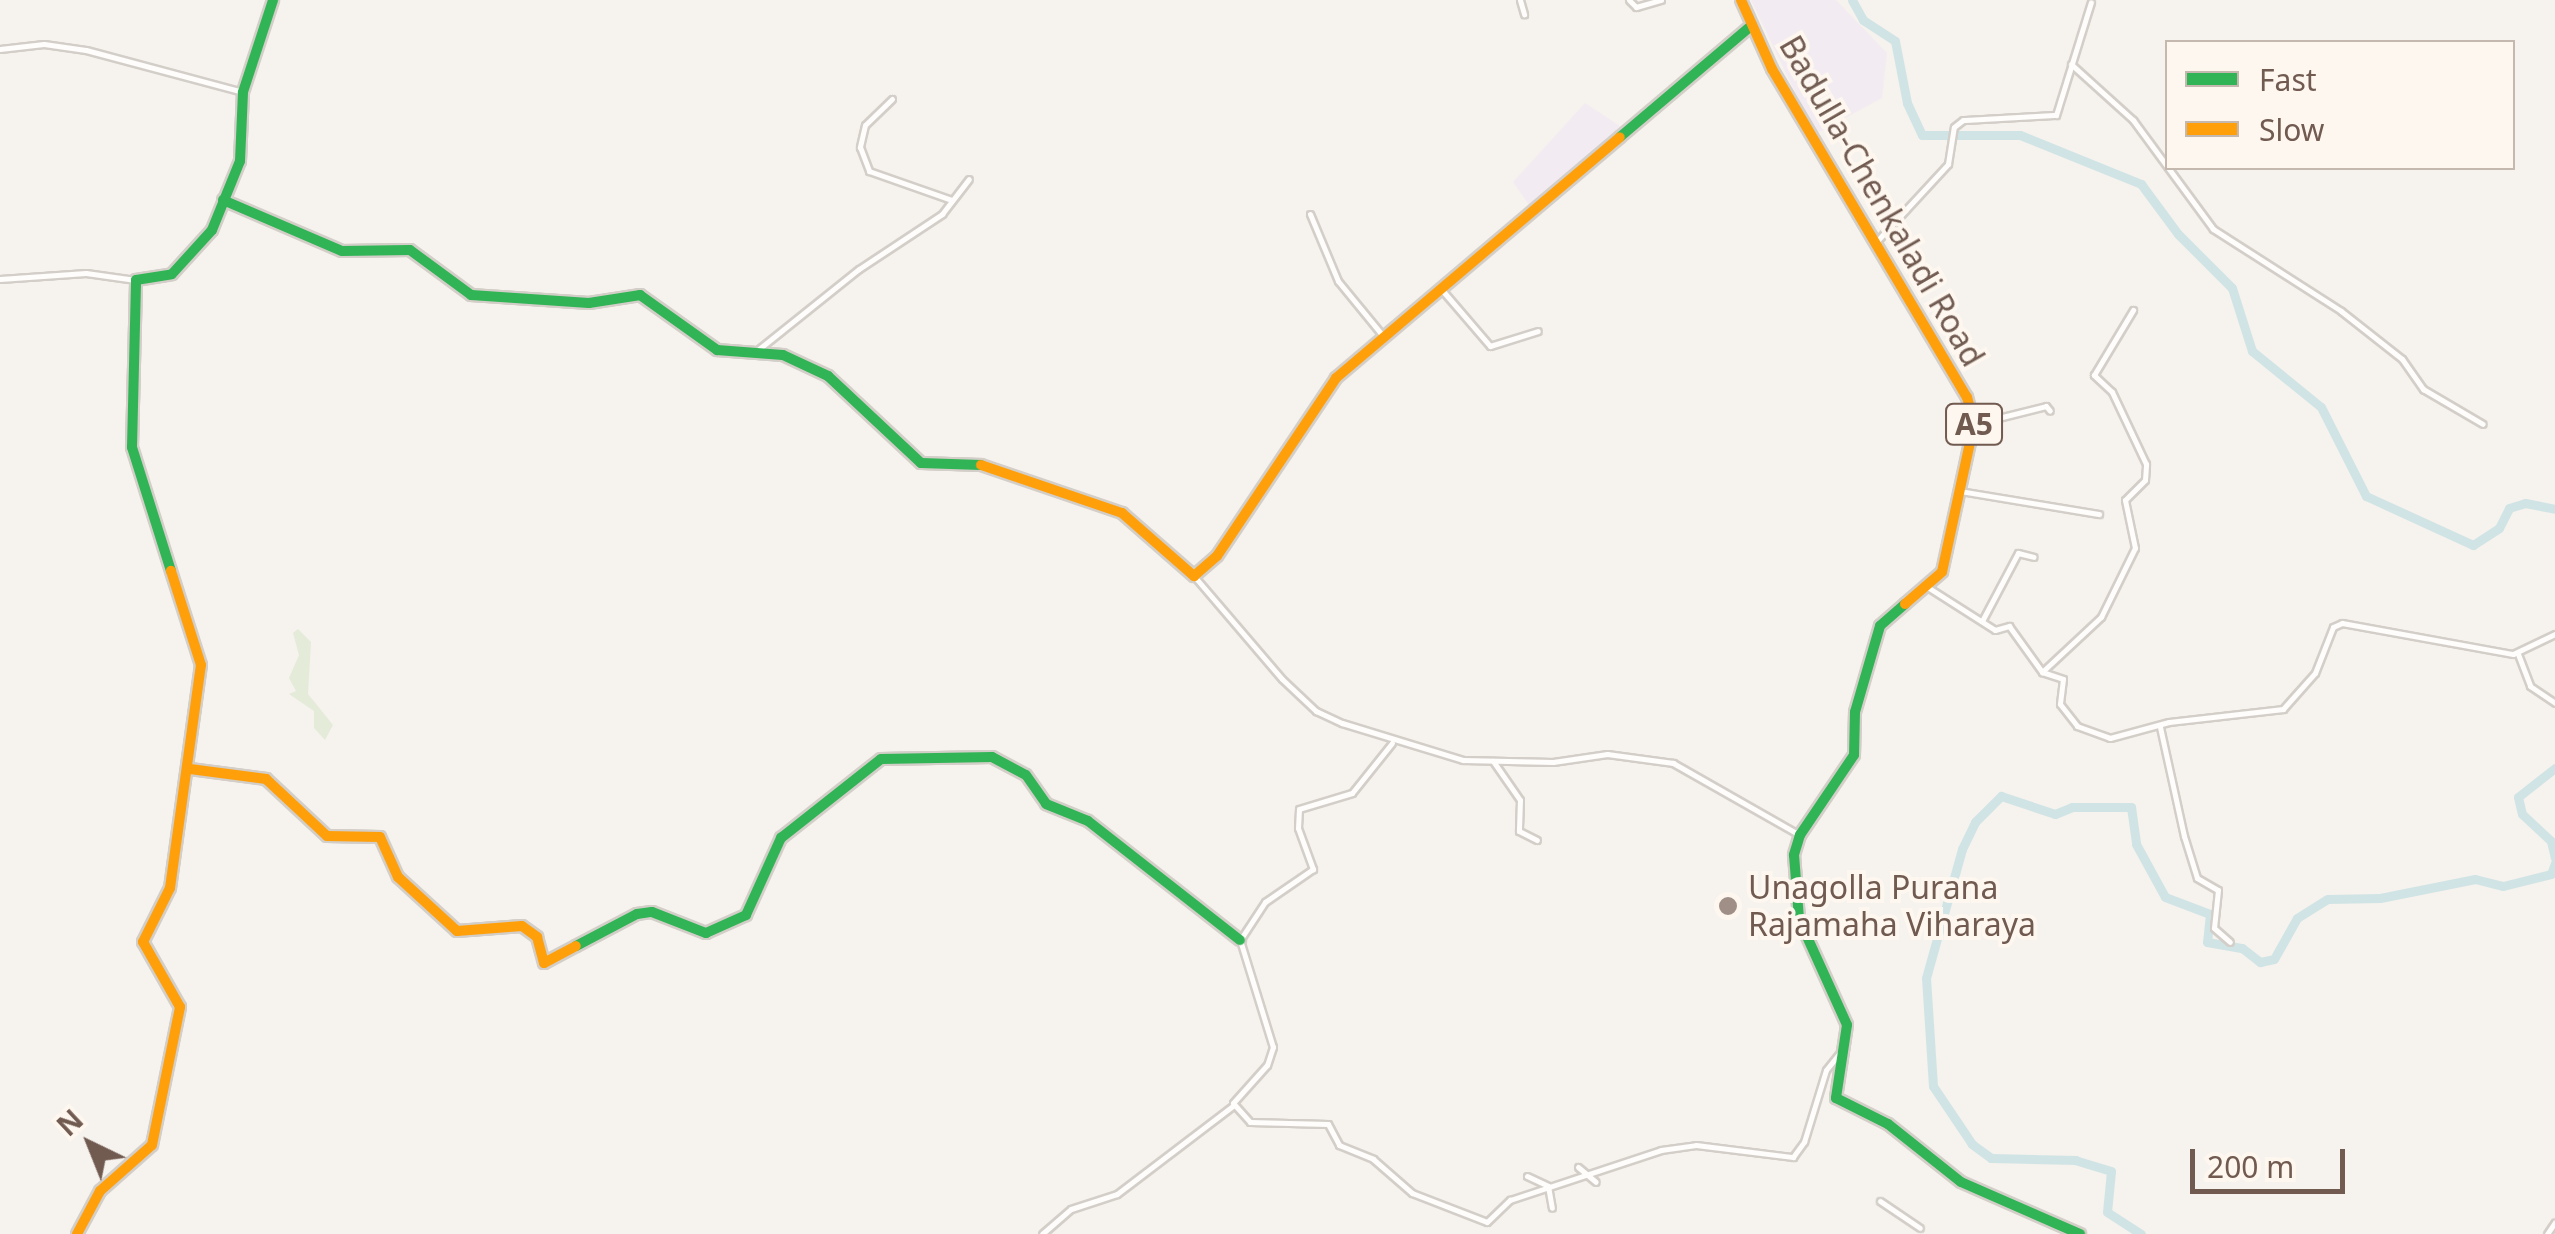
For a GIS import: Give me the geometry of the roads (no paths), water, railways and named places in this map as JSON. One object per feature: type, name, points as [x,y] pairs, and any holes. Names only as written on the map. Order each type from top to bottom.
[{"type":"main road","points":[[77,1234],[100,1191],[147,1154],[159,1123],[180,1007],[143,942],[167,901],[178,805],[190,769],[201,665],[132,447],[136,280],[172,274],[199,249],[223,200],[240,161],[244,92],[273,0]]},
{"type":"main road","name":"Badulla-Chenkaladi Road","points":[[1741,0],[1875,243],[1967,397],[1974,424]]},
{"type":"main road","points":[[223,200],[342,251],[410,250],[471,296],[589,303],[640,295],[717,350],[783,355],[828,376],[921,463],[998,466],[1122,512],[1194,576],[1217,556],[1328,388],[1383,336],[1752,25]]},
{"type":"main road","name":"A5","points":[[1974,424],[1942,572],[1929,588],[1880,626],[1855,712],[1854,754],[1800,834],[1793,861],[1799,920],[1843,1010],[1847,1050],[1836,1088],[1841,1105],[1888,1124],[1961,1182],[2080,1234]]},
{"type":"main road","points":[[190,769],[266,779],[327,836],[380,837],[398,877],[436,906],[449,925],[458,931],[522,926],[536,937],[544,963],[636,914],[652,912],[706,934],[746,915],[781,838],[882,760],[992,756],[1026,775],[1046,804],[1088,821],[1240,940]]},
{"type":"street","points":[[1520,0],[1524,14]]},
{"type":"street","points":[[1629,0],[1636,7],[1661,0]]},
{"type":"street","points":[[1875,243],[1948,164],[1954,128],[1963,120],[2052,118],[2091,2]]},
{"type":"street","points":[[0,49],[44,44],[86,50],[244,92]]},
{"type":"street","points":[[2070,64],[2133,120],[2165,164]]},
{"type":"street","points":[[892,99],[865,125],[860,147],[869,171],[952,200]]},
{"type":"street","points":[[2170,170],[2212,228],[2341,311],[2402,360],[2424,389],[2484,424]]},
{"type":"street","points":[[752,354],[942,214],[969,179]]},
{"type":"street","points":[[1310,214],[1338,281],[1383,336]]},
{"type":"street","points":[[0,279],[86,273],[136,280]]},
{"type":"street","points":[[1442,290],[1490,346],[1538,331]]},
{"type":"street","points":[[2042,672],[2100,617],[2135,548],[2125,500],[2145,480],[2146,464],[2112,392],[2094,375],[2133,310]]},
{"type":"street","points":[[1974,424],[2046,406],[2050,411]]},
{"type":"street","points":[[1960,491],[2099,514]]},
{"type":"street","points":[[1982,621],[2018,553],[2034,557]]},
{"type":"street","points":[[1194,576],[1306,703],[1392,743],[1493,762],[1608,754],[1673,763],[1800,834]]},
{"type":"street","points":[[1929,588],[1995,630],[2009,626],[2042,672],[2063,679],[2060,704],[2093,736],[2110,738],[2159,725],[2283,709],[2315,673],[2333,627],[2342,623],[2518,654],[2555,634]]},
{"type":"street","points":[[2518,654],[2530,686],[2555,703]]},
{"type":"street","points":[[2159,725],[2184,836],[2198,878],[2218,890],[2214,928],[2230,942]]},
{"type":"street","points":[[1042,1234],[1071,1210],[1117,1194],[1234,1105],[1273,1048],[1240,940],[1265,902],[1313,869],[1298,828],[1299,809],[1352,793],[1392,743]]},
{"type":"street","points":[[1493,762],[1520,800],[1519,832],[1537,840]]},
{"type":"street","points":[[1234,1105],[1250,1122],[1328,1124],[1338,1145],[1374,1159],[1412,1193],[1487,1222],[1501,1205],[1548,1186],[1696,1145],[1793,1157],[1804,1142],[1826,1070],[1847,1050]]},
{"type":"street","points":[[1578,1167],[1596,1182]]},
{"type":"street","points":[[1527,1176],[1548,1186]]},
{"type":"street","points":[[1548,1186],[1552,1208]]},
{"type":"street","points":[[1880,1201],[1920,1228]]},
{"type":"street","points":[[2547,1234],[2555,1222]]},
{"type":"waterway","points":[[1852,0],[1863,20],[1895,41],[1907,103],[1922,135],[2020,135],[2141,184],[2178,234],[2232,288],[2252,351],[2321,407],[2366,496],[2473,545],[2499,528],[2509,508],[2525,503],[2555,509]]},
{"type":"waterway","points":[[2555,768],[2518,797],[2522,814],[2551,841],[2555,858]]},
{"type":"waterway","points":[[2141,1234],[2107,1212],[2111,1171],[2076,1160],[1991,1158],[1972,1144],[1933,1086],[1926,978],[1962,849],[1975,822],[2001,796],[2055,814],[2072,807],[2131,807],[2136,844],[2165,897],[2210,914],[2207,942],[2242,948],[2260,962],[2274,959],[2297,918],[2328,899],[2380,898],[2475,879],[2503,886],[2551,874],[2555,863]]},
{"type":"place","name":"Unagolla Purana Rajamaha Viharaya","points":[[1728,906]]}]
